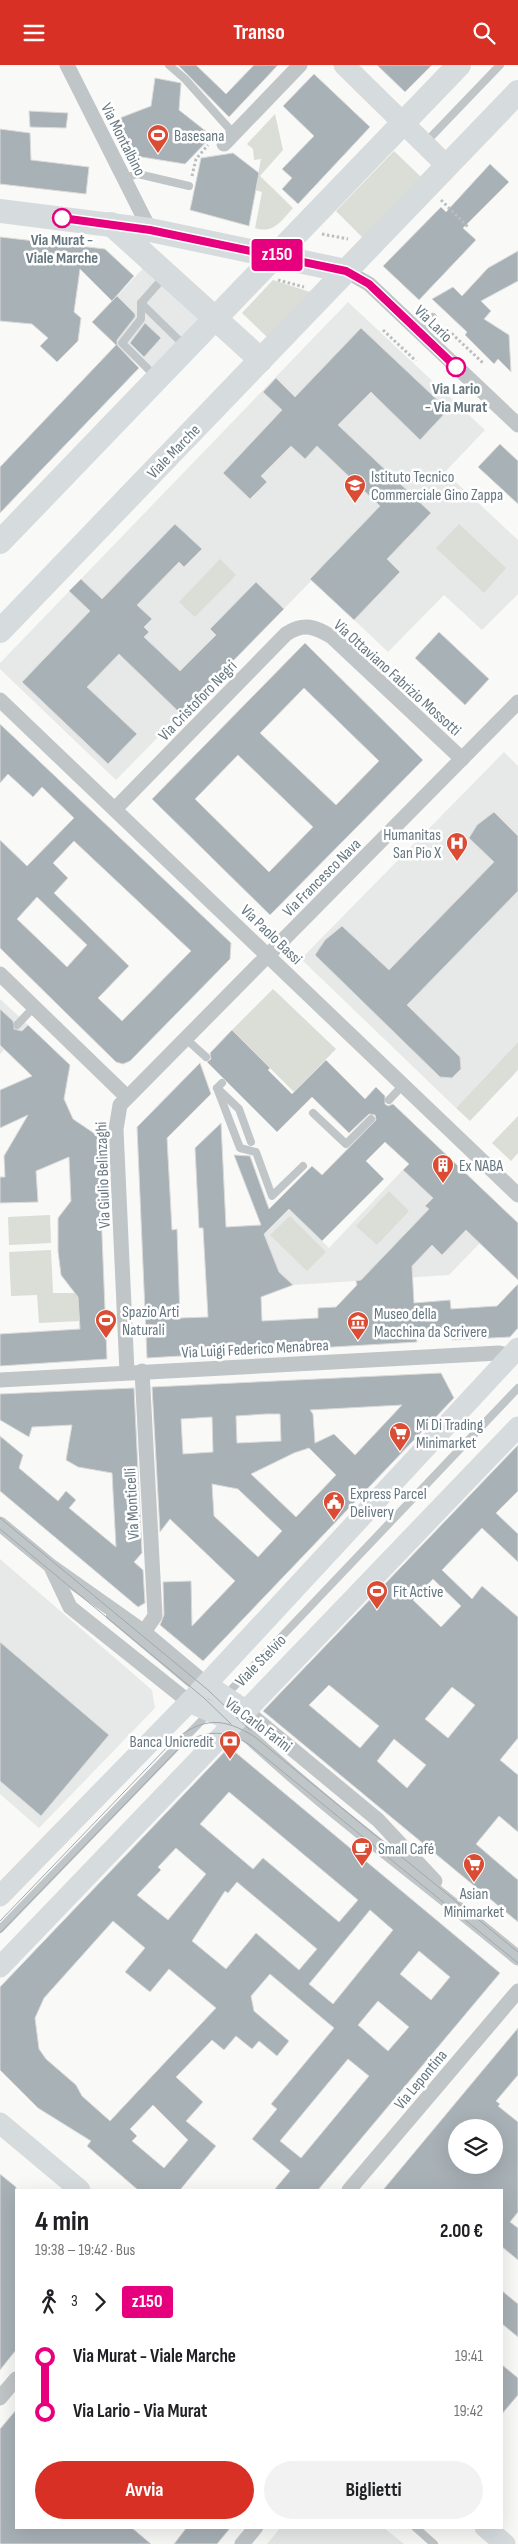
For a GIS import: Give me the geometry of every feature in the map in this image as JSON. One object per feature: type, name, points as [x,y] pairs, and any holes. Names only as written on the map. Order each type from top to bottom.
[{"type":"main road","points":[[344,65],[447,166]]},
{"type":"main road","points":[[0,542],[459,65]]},
{"type":"main road","name":"Viale Marche","points":[[0,631],[518,92]]},
{"type":"main road","points":[[0,211],[150,230],[346,271]]},
{"type":"main road","points":[[111,224],[217,318],[261,360]]},
{"type":"main road","name":"Viale Stelvio","points":[[5,1888],[198,1693],[516,1355]]},
{"type":"main road","name":"Viale Stelvio","points":[[0,1967],[518,1427]]},
{"type":"main road","name":"Via Carlo Farini","points":[[198,1693],[240,1716]]},
{"type":"main road","points":[[0,2123],[79,2189]]},
{"type":"main road","points":[[487,2529],[505,2544]]},
{"type":"street","name":"Via Montalbino","points":[[66,65],[150,230]]},
{"type":"street","points":[[229,139],[300,65]]},
{"type":"street","name":"Via Lario","points":[[346,271],[369,284],[518,425]]},
{"type":"street","name":"Via Ottaviano Fabrizio Mossotti","points":[[308,626],[332,637],[462,759]]},
{"type":"street","name":"Via Cristoforo Negri","points":[[116,808],[286,634],[296,627],[308,626]]},
{"type":"street","name":"Via Paolo Bassi","points":[[0,700],[116,808],[518,1195]]},
{"type":"street","name":"Via Francesco Nava","points":[[128,1097],[518,702]]},
{"type":"street","points":[[0,974],[128,1097]]},
{"type":"street","name":"Via Giulio Belinzaghi","points":[[128,1097],[120,1105],[116,1129],[134,1371]]},
{"type":"street","name":"Via Luigi Federico Menabrea","points":[[0,1380],[134,1371],[499,1353],[516,1355]]},
{"type":"street","name":"Via Monticelli","points":[[134,1371],[155,1616],[144,1632]]},
{"type":"street","name":"Via Carlo Farini","points":[[0,1524],[52,1567],[144,1632],[198,1693]]},
{"type":"street","name":"Via Carlo Farini","points":[[52,1567],[70,1607],[198,1693]]},
{"type":"street","name":"Via Carlo Farini","points":[[240,1716],[378,1820],[429,1873],[449,1901],[518,1958]]},
{"type":"street","name":"Via Lepontina","points":[[350,2189],[518,1991]]},
{"type":"street","points":[[0,2398],[15,2380]]},
{"type":"street","points":[[242,2544],[254,2529]]},
{"type":"lane","points":[[169,65],[185,79],[229,139]]},
{"type":"lane","points":[[425,143],[500,65]]},
{"type":"lane","points":[[124,178],[138,174],[189,186]]},
{"type":"lane","points":[[158,379],[122,343],[141,319],[142,303],[167,273]]},
{"type":"lane","points":[[142,303],[187,349]]},
{"type":"lane","points":[[419,333],[433,317]]},
{"type":"lane","points":[[17,1025],[34,1007]]},
{"type":"lane","points":[[185,1038],[206,1057]]},
{"type":"lane","points":[[251,1142],[239,1109],[220,1085],[240,1148],[256,1152],[272,1196],[303,1165]]},
{"type":"lane","points":[[389,1100],[403,1085]]},
{"type":"lane","points":[[313,1113],[346,1144],[371,1119]]},
{"type":"lane","name":"Viale Stelvio","points":[[0,1929],[217,1705],[518,1388]]},
{"type":"lane","points":[[417,2529],[434,2544]]},
{"type":"path","points":[[189,186],[196,159],[209,144]]},
{"type":"path","points":[[427,187],[469,228]]},
{"type":"path","points":[[314,233],[358,241]]},
{"type":"path","points":[[273,279],[307,288]]},
{"type":"path","points":[[383,330],[416,361]]},
{"type":"path","points":[[448,331],[484,364]]},
{"type":"shaded area","points":[[275,114],[283,150],[260,176],[293,208],[281,222],[272,228],[255,228],[262,192],[255,190],[261,159],[254,160],[253,149],[247,144]]},
{"type":"shaded area","points":[[394,151],[421,177],[363,238],[336,211]]},
{"type":"shaded area","points":[[149,262],[213,318],[154,380],[93,322]]},
{"type":"shaded area","points":[[273,280],[310,292],[267,337],[242,313]]},
{"type":"shaded area","points":[[348,302],[485,430],[445,472],[518,540],[518,594],[482,630],[444,595],[388,652],[312,580],[116,780],[0,669],[0,663]]},
{"type":"shaded area","points":[[459,524],[506,568],[484,593],[436,548]]},
{"type":"shaded area","points":[[220,559],[236,575],[195,617],[179,602]]},
{"type":"shaded area","name":"Humanitas San Pio X","points":[[504,752],[518,766],[518,1042],[456,1108],[301,959]]},
{"type":"shaded area","points":[[273,989],[336,1049],[294,1092],[232,1030]]},
{"type":"shaded area","points":[[0,999],[28,1025],[0,1054]]},
{"type":"shaded area","points":[[518,1042],[518,1070],[470,1121],[456,1108]]},
{"type":"shaded area","points":[[518,1116],[518,1153],[511,1161],[492,1143]]},
{"type":"shaded area","points":[[431,1140],[508,1214],[449,1275],[293,1285],[279,1272],[264,1234],[289,1209],[329,1248]]},
{"type":"shaded area","points":[[389,1191],[409,1211],[377,1245],[356,1226]]},
{"type":"shaded area","points":[[50,1215],[51,1243],[9,1245],[8,1217]]},
{"type":"shaded area","points":[[290,1216],[326,1252],[307,1271],[270,1235]]},
{"type":"shaded area","points":[[51,1250],[53,1293],[78,1293],[80,1321],[39,1323],[37,1295],[11,1296],[9,1252]]},
{"type":"shaded area","points":[[0,1559],[152,1690],[155,1708],[39,1828],[0,1794]]},
{"type":"shaded area","points":[[279,2529],[385,2529],[404,2544],[267,2544]]},
{"type":"building","points":[[178,65],[196,65],[226,94],[254,65],[278,65],[229,117]]},
{"type":"building","points":[[377,65],[432,65],[405,92]]},
{"type":"building","points":[[314,74],[370,127],[298,204],[282,189],[292,178],[282,169],[314,136],[283,106]]},
{"type":"building","points":[[155,78],[181,83],[179,110],[212,136],[185,164],[129,155],[112,121],[151,106]]},
{"type":"building","points":[[29,111],[68,113],[66,128],[30,127]]},
{"type":"building","points":[[0,129],[30,133],[31,160],[89,167],[86,194],[0,184]]},
{"type":"building","points":[[233,153],[259,173],[249,226],[190,210],[201,158]]},
{"type":"building","points":[[490,164],[509,182],[463,228],[476,240],[419,300],[383,266],[441,207],[446,212]]},
{"type":"building","points":[[0,237],[105,249],[134,276],[112,301],[80,269],[74,312],[81,318],[78,341],[57,362],[40,346],[48,338],[32,324],[0,321]]},
{"type":"building","points":[[518,251],[518,281],[481,301],[491,311],[484,319],[509,335],[511,372],[498,359],[494,364],[465,335],[467,332],[432,299],[453,287],[462,296],[488,268]]},
{"type":"building","points":[[117,296],[135,314],[135,317],[117,340],[117,345],[139,368],[0,513],[0,467],[116,345],[92,322]]},
{"type":"building","points":[[145,323],[161,338],[144,357],[130,343]]},
{"type":"building","points":[[361,328],[448,410],[420,440],[371,392],[338,425],[431,513],[387,559],[400,572],[354,620],[310,579],[380,506],[317,446],[305,459],[291,446],[261,476],[267,482],[250,499],[223,473],[282,410],[263,392],[276,378],[295,397]]},
{"type":"building","points":[[500,444],[518,461],[518,504],[478,467]]},
{"type":"building","points":[[175,524],[202,549],[184,567],[179,562],[137,605],[152,619],[144,627],[149,632],[144,637],[180,671],[216,635],[210,629],[256,582],[284,609],[181,714],[119,654],[87,687],[137,734],[108,764],[22,682],[90,611],[69,591],[81,579],[102,599]]},
{"type":"building","points":[[439,632],[489,679],[465,705],[415,658]]},
{"type":"building","points":[[305,643],[423,760],[270,915],[152,799]],"holes":[[[304,688],[379,761],[336,805],[260,733]],[[238,755],[313,827],[269,872],[195,799]]]},
{"type":"building","points":[[0,724],[231,943],[230,959],[130,1061],[123,1064],[116,1062],[0,948],[0,840],[27,866],[74,818],[42,787],[33,797],[8,774],[0,783]],"holes":[[[74,841],[191,951],[122,1021],[98,998],[129,966],[54,893],[68,878],[53,863]],[[37,897],[87,945],[67,967],[17,919]]]},
{"type":"building","points":[[494,812],[518,836],[518,891],[407,1005],[460,1057],[461,1069],[452,1078],[440,1077],[315,955],[325,940],[342,926],[389,970],[494,862],[469,838],[477,825]]},
{"type":"building","points":[[0,1009],[13,1021],[14,1029],[22,1031],[28,1025],[70,1065],[64,1099],[73,1119],[98,1136],[107,1359],[0,1366],[0,1334],[80,1329],[78,1297],[61,1275],[58,1251],[58,1218],[71,1201],[69,1157],[36,1171],[38,1202],[0,1203],[0,1177],[5,1177],[4,1156],[28,1115],[0,1128],[0,1090],[32,1076],[0,1045]]},
{"type":"building","points":[[232,1030],[270,1068],[268,1070],[292,1094],[326,1060],[365,1099],[376,1087],[385,1096],[385,1104],[388,1106],[393,1104],[518,1223],[518,1280],[466,1230],[442,1255],[432,1245],[412,1266],[414,1303],[450,1300],[451,1309],[497,1306],[518,1284],[518,1328],[510,1337],[452,1340],[452,1332],[416,1335],[417,1342],[147,1358],[137,1127],[200,1063],[211,1094],[167,1138],[172,1230],[177,1229],[180,1318],[208,1317],[203,1228],[199,1228],[195,1148],[221,1123],[226,1227],[261,1225],[234,1155],[250,1156],[269,1209],[312,1166],[322,1175],[376,1120],[375,1115],[369,1114],[349,1133],[312,1097],[277,1132],[207,1062],[211,1059],[210,1053]],"holes":[[[385,1142],[409,1164],[403,1170],[433,1198],[425,1206],[429,1209],[361,1280],[356,1281],[357,1285],[336,1307],[318,1308],[318,1318],[262,1321],[261,1297],[293,1285],[279,1272],[264,1234],[289,1209],[322,1241],[384,1179],[366,1161]]]},
{"type":"building","points":[[441,1373],[454,1398],[203,1661],[160,1625],[164,1615],[163,1582],[191,1581],[192,1626],[235,1581],[170,1519],[160,1532],[152,1387]],"holes":[[[402,1405],[355,1455],[334,1434],[315,1443],[313,1414],[310,1410]],[[280,1414],[281,1441],[237,1443],[236,1416]],[[212,1417],[213,1452],[183,1454],[181,1419]],[[309,1448],[336,1475],[296,1517],[251,1474],[294,1453]],[[212,1484],[238,1489],[282,1531],[258,1557],[214,1516]]]},
{"type":"building","points":[[134,1388],[142,1553],[134,1562],[143,1570],[145,1603],[138,1607],[0,1491],[0,1436],[23,1455],[19,1468],[58,1501],[66,1491],[76,1500],[69,1508],[116,1547],[112,1473],[78,1467],[66,1460],[72,1425],[32,1427],[29,1437],[0,1420],[0,1394]]},
{"type":"building","points":[[518,1445],[518,1491],[496,1513],[518,1534],[518,1562],[482,1528],[442,1570],[472,1599],[482,1586],[518,1617],[518,1738],[500,1760],[518,1775],[518,1832],[499,1816],[476,1844],[518,1880],[518,1922],[263,1711]],"holes":[[[433,1579],[461,1606],[441,1627],[413,1600]],[[329,1685],[379,1726],[360,1748],[309,1705]],[[452,1687],[475,1705],[448,1738],[425,1719]],[[394,1739],[426,1765],[407,1788],[377,1761]]]},
{"type":"building","points":[[0,1642],[109,1735],[41,1816],[0,1781]]},
{"type":"building","points":[[229,1747],[500,1973],[319,2189],[275,2189],[290,2171],[252,2139],[277,2109],[271,2104],[334,2028],[270,1974],[251,1996],[254,2011],[289,2041],[277,2056],[259,2041],[252,2049],[236,2036],[224,2050],[212,2040],[176,2077],[203,2102],[186,2121],[216,2146],[181,2189],[137,2189],[87,2146],[91,2141],[38,2108],[0,2070],[0,1987]],"holes":[[[229,1792],[358,1900],[339,1922],[263,1858],[253,1869],[200,1824]],[[176,1848],[206,1874],[168,1920],[137,1895],[161,1870],[158,1867]],[[237,1882],[317,1949],[299,1970],[256,1933],[226,1969],[192,1941],[225,1891],[228,1893]],[[370,1910],[393,1930],[333,2004],[309,1984]],[[113,1921],[145,1948],[125,1972],[150,1992],[169,1969],[216,2008],[110,2121],[82,2096],[76,2085],[46,2059],[39,2049],[35,2018],[44,1998]],[[419,1951],[450,1977],[431,2000],[400,1974]],[[378,2001],[409,2027],[388,2051],[358,2025]],[[348,2059],[369,2076],[301,2158],[280,2141]],[[153,2105],[188,2140],[164,2168],[132,2141],[137,2136],[130,2129]]]},
{"type":"building","points":[[518,2028],[518,2075],[496,2101],[500,2104],[498,2106],[518,2122],[518,2212],[510,2222],[518,2228],[518,2260],[503,2248],[503,2189],[384,2189]]},
{"type":"building","points":[[0,2174],[16,2189],[15,2351],[0,2370]]},
{"type":"building","points":[[503,2292],[518,2304],[518,2337],[503,2325]]},
{"type":"building","points":[[503,2366],[518,2378],[518,2395],[503,2413]]},
{"type":"building","points":[[15,2411],[15,2529],[133,2529],[151,2544],[0,2544],[0,2429]]},
{"type":"building","points":[[185,2529],[229,2529],[217,2544],[174,2544]]},
{"type":"tram line","points":[[0,1518],[208,1690],[250,1730]]},
{"type":"tram line","points":[[0,1529],[204,1698],[231,1724]]},
{"type":"tram line","points":[[0,1921],[173,1741],[194,1727],[204,1724],[223,1723],[244,1730],[255,1737],[518,1952]]},
{"type":"tram line","points":[[0,1933],[183,1744],[200,1736],[216,1733],[233,1736],[250,1745],[518,1963]]},
{"type":"bus line","name":"z150","points":[[62,218],[150,230],[346,271],[369,284],[456,367]]},
{"type":"place","name":"Basesana","points":[[158,154]]},
{"type":"place","name":"Via Murat - Viale Marche","points":[[62,218]]},
{"type":"place","name":"Via Lario - Via Murat","points":[[456,367]]},
{"type":"place","name":"Istituto Tecnico Commerciale Gino Zappa","points":[[355,504]]},
{"type":"place","name":"Humanitas San Pio X","points":[[457,862]]},
{"type":"place","name":"Ex NABA","points":[[443,1184]]},
{"type":"place","name":"Spazio Arti Naturali","points":[[106,1339]]},
{"type":"place","name":"Museo della Macchina da Scrivere","points":[[358,1341]]},
{"type":"place","name":"Mi Di Trading Minimarket","points":[[400,1452]]},
{"type":"place","name":"Express Parcel Delivery","points":[[334,1521]]},
{"type":"place","name":"Fit Active","points":[[377,1610]]},
{"type":"place","name":"Banca Unicredit","points":[[230,1760]]},
{"type":"place","name":"Small Café","points":[[362,1867]]},
{"type":"place","name":"Asian Minimarket","points":[[474,1883]]}]
